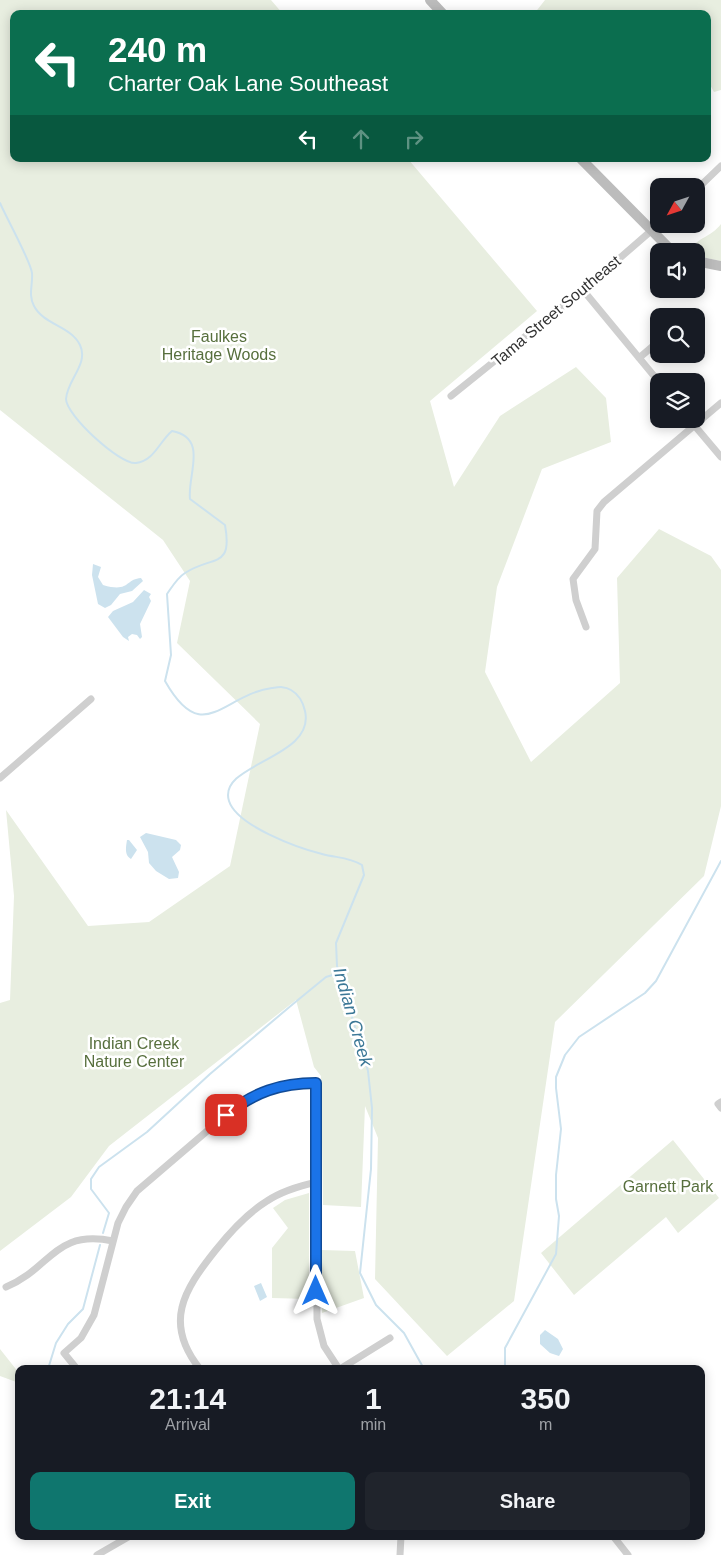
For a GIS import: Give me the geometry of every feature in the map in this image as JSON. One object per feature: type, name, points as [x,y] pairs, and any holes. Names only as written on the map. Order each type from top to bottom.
[{"type":"main road","points":[[430,0],[439,10]]},
{"type":"main road","points":[[585,162],[650,231]]},
{"type":"main road","points":[[652,233],[663,243]]},
{"type":"main road","points":[[705,263],[721,266]]},
{"type":"street","points":[[705,181],[721,166]]},
{"type":"street","name":"Tama Street Southeast","points":[[451,396],[583,290],[650,233]]},
{"type":"street","points":[[583,290],[652,373]]},
{"type":"street","points":[[639,358],[650,349]]},
{"type":"street","points":[[705,417],[721,403]]},
{"type":"street","points":[[586,627],[576,600],[572,579],[595,549],[597,511],[604,502],[692,428]]},
{"type":"street","points":[[696,428],[721,457]]},
{"type":"street","points":[[0,778],[91,699]]},
{"type":"street","points":[[74,1365],[64,1353],[81,1338],[94,1315],[113,1241],[126,1207],[137,1191],[241,1102],[270,1088],[300,1083],[316,1083],[318,1328],[324,1346],[337,1365]]},
{"type":"street","points":[[198,1365],[184,1343],[180,1327],[182,1301],[193,1278],[245,1217],[280,1194],[317,1182]]},
{"type":"street","points":[[6,1287],[20,1281],[66,1244],[79,1238],[94,1237],[113,1241]]},
{"type":"street","points":[[346,1365],[390,1338]]},
{"type":"street","points":[[97,1555],[123,1540]]},
{"type":"street","points":[[400,1555],[401,1540]]},
{"type":"street","points":[[616,1540],[628,1555]]},
{"type":"green space","points":[[0,0],[271,0],[280,10],[10,10],[10,162],[411,162],[537,311],[430,401],[454,487],[500,416],[576,367],[606,398],[611,442],[542,469],[497,587],[485,672],[531,762],[620,683],[617,578],[659,529],[711,556],[721,570],[721,806],[704,876],[555,1022],[514,1301],[447,1356],[375,1279],[378,1138],[365,1106],[361,1207],[323,1205],[321,1076],[314,1067],[296,1000],[109,1146],[71,1197],[0,1251],[0,1003],[10,1000],[14,896],[6,810],[88,926],[149,922],[230,866],[260,724],[177,643],[190,581],[163,540],[0,410]]},
{"type":"green space","points":[[545,0],[721,0],[721,90],[714,92],[711,86],[711,10],[537,10]]},
{"type":"green space","points":[[721,224],[721,261],[705,258],[705,243],[696,243],[717,229]]},
{"type":"green space","name":"Garnett Park","points":[[673,1140],[719,1198],[678,1233],[666,1217],[574,1295],[541,1253]]},
{"type":"green space","points":[[309,1193],[309,1299],[272,1298],[272,1248],[288,1228],[273,1208],[285,1200]]},
{"type":"green space","points":[[321,1250],[355,1251],[364,1298],[322,1313]]},
{"type":"green space","points":[[0,1349],[15,1368],[15,1382],[0,1376]]},
{"type":"water","points":[[93,564],[101,567],[98,577],[103,585],[123,587],[136,579],[141,578],[143,581],[132,591],[120,594],[111,605],[105,608],[98,604],[92,575]]},
{"type":"water","points":[[144,590],[151,594],[149,597],[151,601],[140,624],[142,637],[140,639],[137,635],[132,634],[128,637],[129,641],[123,637],[108,617],[113,611],[133,602]]},
{"type":"water","points":[[146,833],[176,840],[181,845],[180,850],[172,857],[179,872],[178,878],[169,879],[156,871],[149,863],[148,852],[140,837]]},
{"type":"water","points":[[127,840],[137,850],[131,859],[126,853]]},
{"type":"water","points":[[261,1283],[267,1297],[260,1301],[254,1286]]},
{"type":"water","points":[[545,1330],[558,1339],[563,1349],[559,1356],[550,1353],[540,1344],[540,1335]]},
{"type":"waterway","name":"Indian Creek","points":[[0,203],[31,267],[31,298],[34,306],[38,312],[70,334],[80,345],[82,359],[67,392],[68,406],[95,438],[118,456],[128,461],[136,463],[147,459],[172,431],[183,435],[190,441],[193,449],[194,459],[190,499],[225,525],[227,539],[223,555],[185,573],[177,580],[167,594],[171,655],[165,681],[178,701],[191,711],[202,715],[226,707],[255,692],[277,687],[291,690],[303,704],[305,711],[304,727],[296,740],[283,751],[251,768],[237,778],[229,788],[229,801],[234,810],[244,819],[270,835],[311,851],[348,859],[362,865],[364,875],[336,943],[337,966],[368,1071],[372,1108],[371,1169],[360,1273],[376,1305],[404,1333],[422,1365]]},
{"type":"waterway","name":"Indian Creek","points":[[505,1365],[505,1348],[556,1254],[559,1216],[556,1199],[556,1175],[561,1129],[556,1077],[565,1055],[579,1037],[645,993],[656,981],[721,861]]},
{"type":"waterway","points":[[103,1233],[109,1213],[91,1189],[91,1179],[99,1167],[147,1132],[210,1074],[326,977],[339,973]]},
{"type":"waterway","points":[[49,1365],[56,1343],[68,1324],[83,1309],[100,1245]]},
{"type":"route","points":[[226,1115],[241,1102],[270,1088],[300,1083],[316,1083],[316,1291]]},
{"type":"park label","name":"Faulkes Heritage Woods","points":[[219,345]]},
{"type":"park label","name":"Indian Creek Nature Center","points":[[134,1052]]}]
